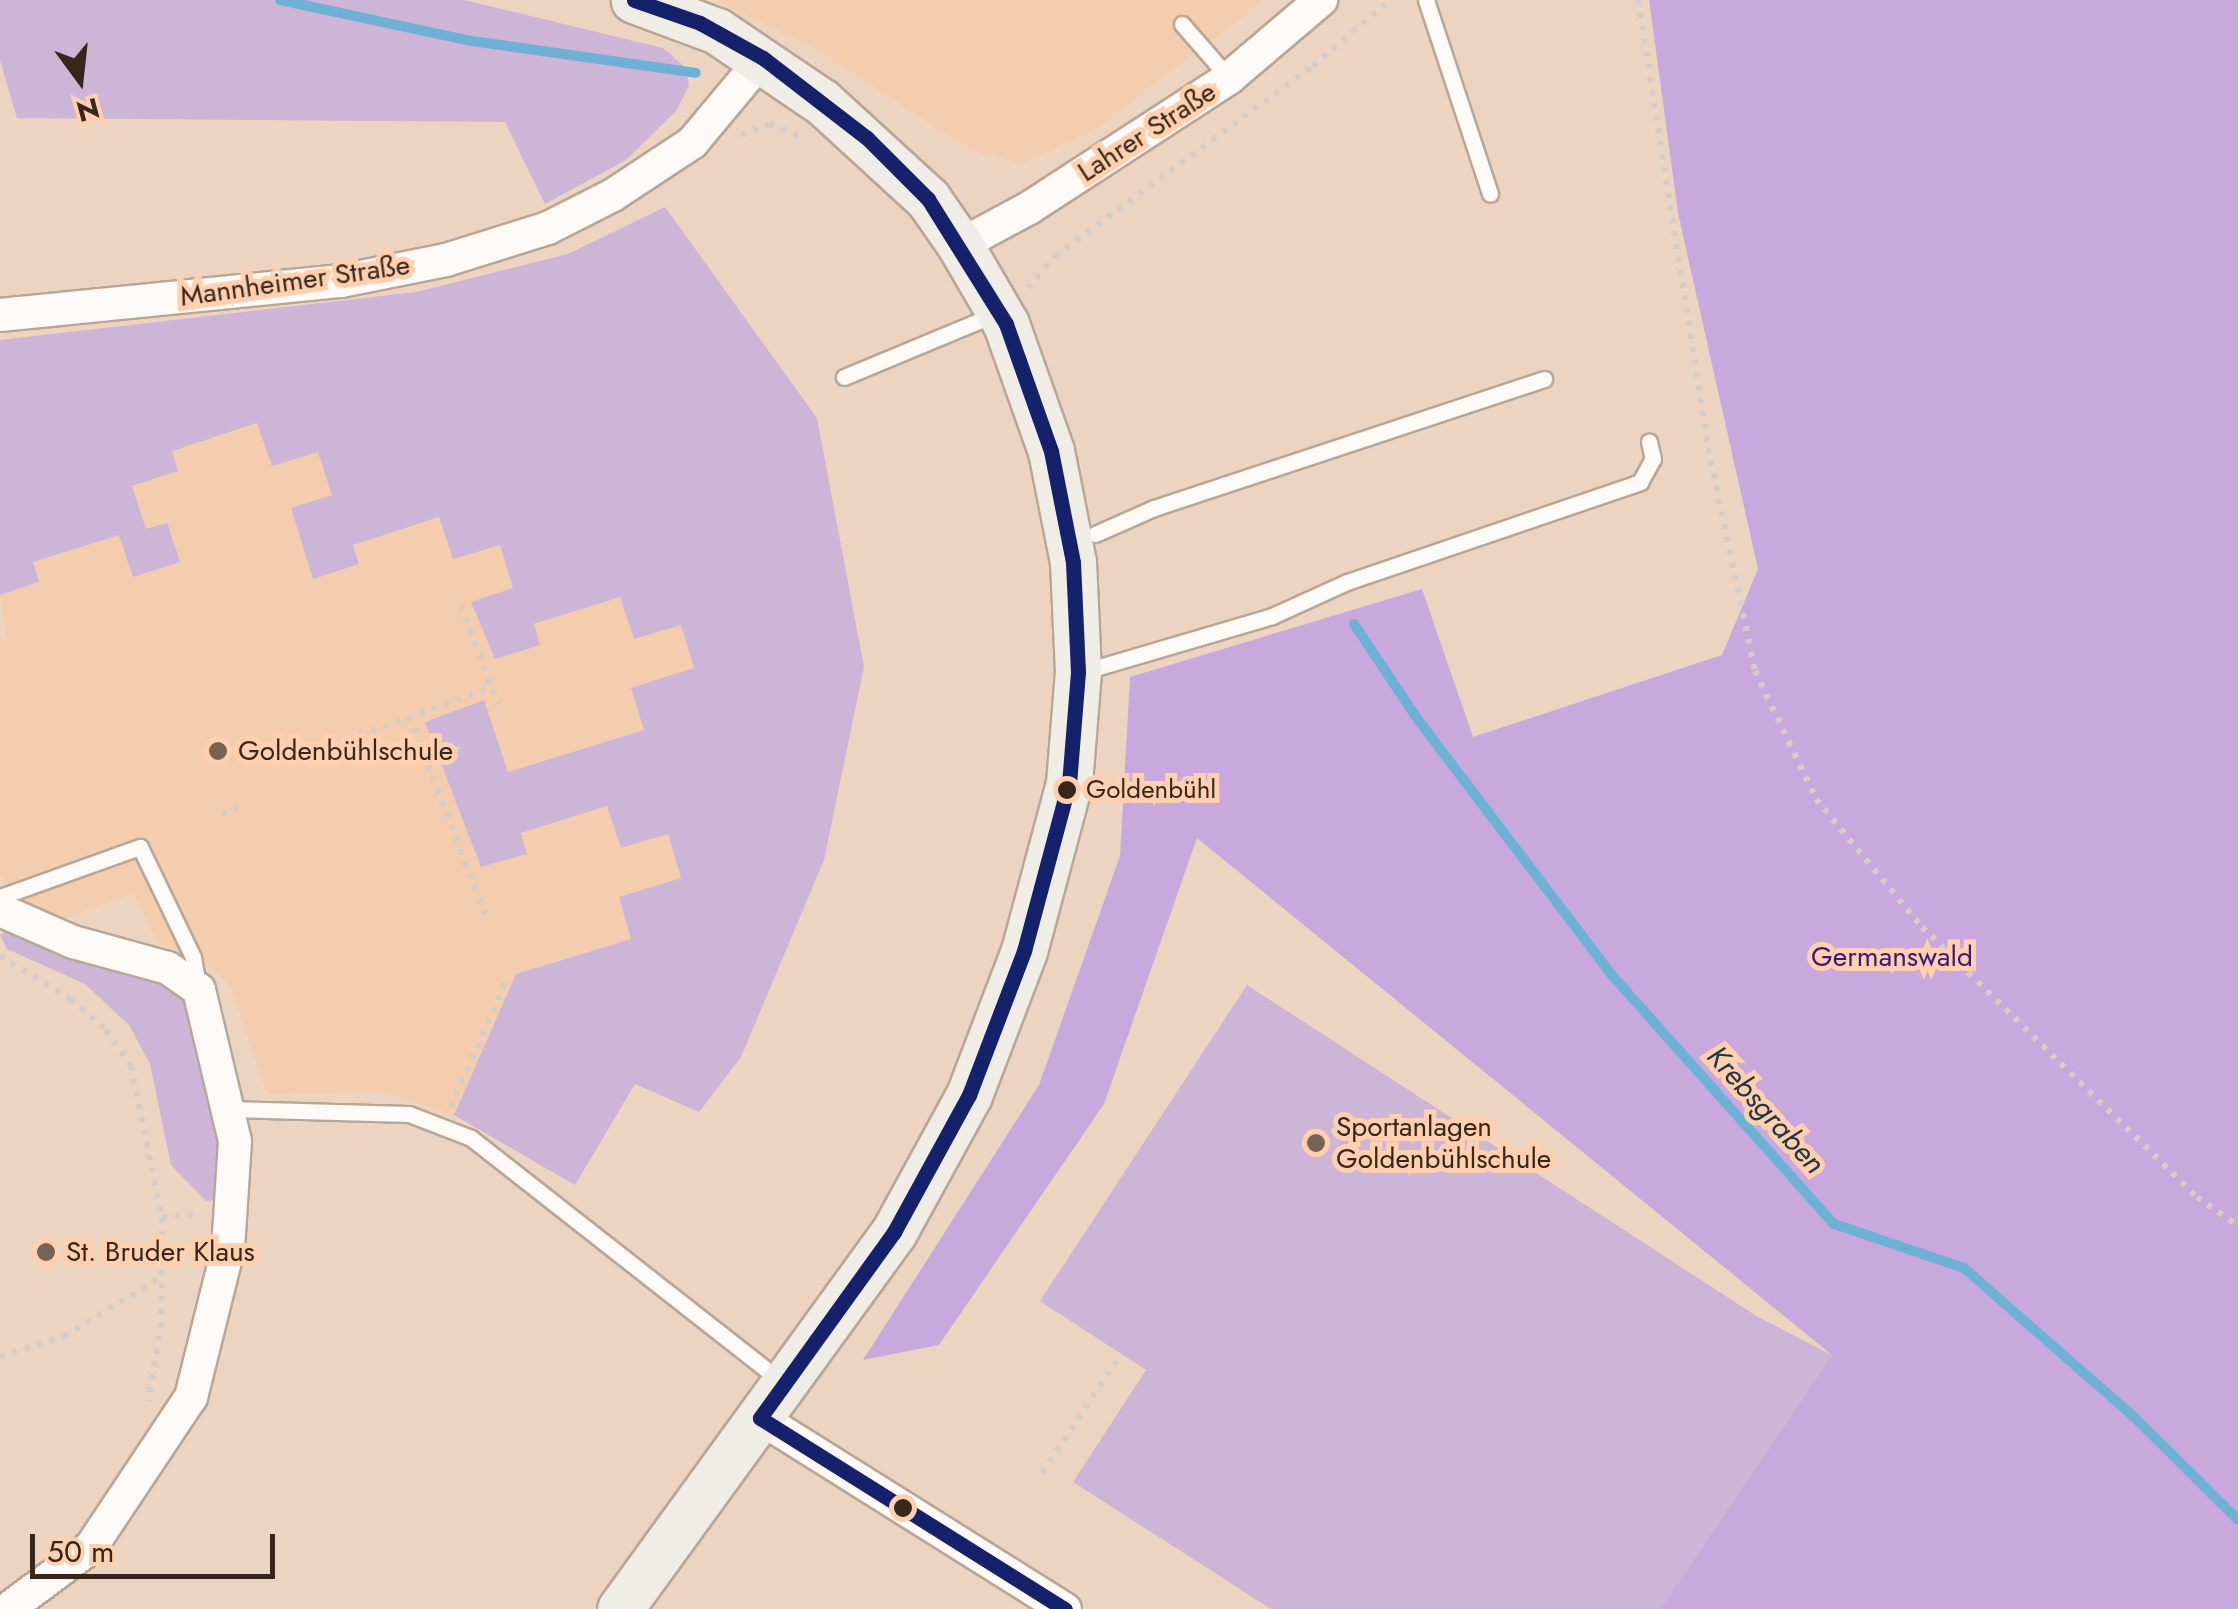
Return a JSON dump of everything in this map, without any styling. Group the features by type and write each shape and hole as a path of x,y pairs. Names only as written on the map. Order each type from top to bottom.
{"street":[{"path":"620,1609 894,1232 970,1094 1024,951 1069,783 1078,672 1073,562 1053,464 1011,302 960,245 928,199 867,138 762,58 700,23 634,0"},
{"name":"Lahrer Straße","path":"960,245 1029,208 1229,78 1322,0"},
{"name":"Mannheimer Straße","path":"0,315 341,282 446,260 548,228 613,196 692,142 762,58"},
{"path":"0,910 73,942 168,968 199,990 234,1141 228,1249 191,1397 90,1547 8,1609"},
{"path":"773,1402 1065,1609"}],"lane":[{"path":"1426,0 1490,194"},
{"path":"1182,24 1229,78"},
{"path":"844,377 1011,302"},
{"path":"1095,534 1154,508 1233,490 1402,427 1482,409 1544,380"},
{"path":"1402,427 1408,446"},
{"path":"1078,672 1106,669 1272,616 1347,582 1640,482 1653,459 1649,441"},
{"path":"1309,459 1314,477"},
{"path":"1154,508 1159,525"},
{"path":"0,897 140,847 192,957 199,990"},
{"path":"229,1110 409,1114 472,1138 773,1402"}],"path":[{"path":"1011,302 1055,256 1313,66 1390,0"},
{"path":"1638,0 1708,448 1755,671 1816,799 1922,928 2197,1197 2238,1226"},
{"path":"736,136 769,124"},
{"path":"461,605 498,705"},
{"path":"322,749 492,687"},
{"path":"409,716 485,914"},
{"path":"222,814 238,807"},
{"path":"0,956 72,999 106,1030 131,1066 162,1218 161,1323 144,1420"},
{"path":"442,1127 508,977"},
{"path":"0,1358 64,1336 162,1277"},
{"path":"1042,1473 1120,1356"}],"shaded area":[{"path":"0,0 464,0 663,48 686,68 689,86 676,111 626,160 545,204 505,122 17,118 0,60"},
{"path":"715,0 1264,0 1094,130 1022,163 971,150 815,49"},
{"path":"665,207 817,418 864,667 824,860 741,1057 699,1112 635,1084 575,1185 454,1115 516,974 631,939 619,897 681,878 668,834 621,848 607,806 521,833 527,854 481,867 425,722 484,700 508,772 644,730 631,688 694,668 681,625 634,639 620,597 534,624 540,645 495,659 471,602 513,588 500,545 453,559 439,517 353,545 359,564 313,579 291,508 332,495 318,452 272,466 257,423 172,451 178,471 132,486 146,529 167,523 180,562 133,577 119,535 33,562 39,582 0,595 0,340 416,292 568,254"},
{"name":"Goldenbühlschule","path":"258,423 318,451 332,495 292,508 352,545 439,517 499,544 513,588 471,602 534,624 621,597 681,624 695,669 644,730 507,772 520,833 608,806 668,833 681,878 631,939 516,974 454,1115 384,1092 267,1093 229,983 193,957 158,944 133,893 65,919 18,902 0,874 0,639 7,640 0,595 39,582 33,563 120,535 133,577 168,523 146,529 132,486 177,471 171,452"},
{"path":"8,930 169,987 190,1003 230,1188 223,1199 206,1201 171,1165 150,1064 129,1025 85,984 7,949 0,935"},
{"name":"Sportanlagen Goldenbühlschule","path":"1247,985 1758,1317 1832,1355 1660,1609 1271,1609 1073,1482 1146,1370 1040,1301"}],"green space":[{"name":"Germanswald","path":"1649,0 2238,0 2238,1609 1660,1609 1832,1355 1197,838 1104,1104 939,1345 863,1360 1039,1085 1120,856 1130,677 1422,589 1473,737 1722,655 1758,569 1678,213"}],"waterway":[{"name":"Krebsgraben","path":"280,0 472,41 696,73"},
{"name":"Krebsgraben","path":"1354,624 1419,721 1611,974 1834,1224 1964,1268 2133,1416 2238,1520"}],"transit line":[{"path":"634,0 700,23 763,58 867,138 928,199 1006,324 1051,451 1073,562 1078,672 1069,783 1024,951 969,1095 894,1232 760,1418 1065,1609"}],"place":[{"name":"Goldenbühlschule","path":"218,751"},
{"name":"Goldenbühl","path":"1067,790"},
{"name":"Sportanlagen Goldenbühlschule","path":"1316,1143"},
{"name":"St. Bruder Klaus","path":"46,1252"}]}
